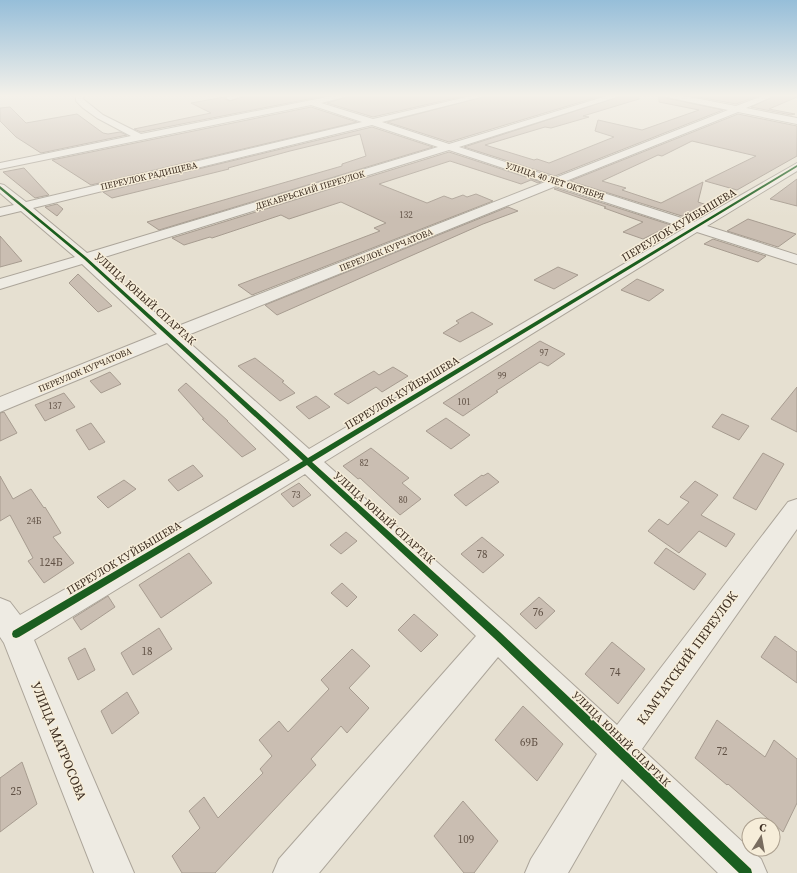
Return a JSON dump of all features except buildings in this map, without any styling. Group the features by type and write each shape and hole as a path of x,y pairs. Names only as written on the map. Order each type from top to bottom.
{"street":[{"path":"0,166 151,136"},
{"name":"ПЕРЕУЛОК РАДИЩЕВА","path":"0,212 317,136"},
{"name":"УЛИЦА 40 ЛЕТ ОКТЯБРЯ","path":"416,136 797,260"},
{"name":"ДЕКАБРЬСКИЙ ПЕРЕУЛОК","path":"0,284 487,136"},
{"name":"ПЕРЕУЛОК КУРЧАТОВА","path":"0,405 170,335 671,136"},
{"name":"ПЕРЕУЛОК КУЙБЫШЕВА","path":"8,623 306,462 797,166"},
{"name":"УЛИЦА ЮНЫЙ СПАРТАК","path":"0,187 25,206 85,258 306,462 497,635 746,873"},
{"name":"КАМЧАТСКИЙ ПЕРЕУЛОК","path":"545,873 618,751 797,509"},
{"name":"УЛИЦА МАТРОСОВА","path":"8,623 114,873"},
{"path":"293,873 497,635"}],"cycle path":[{"path":"16,634 306,462 797,166"},
{"path":"0,187 85,258 497,635 747,873"}]}
